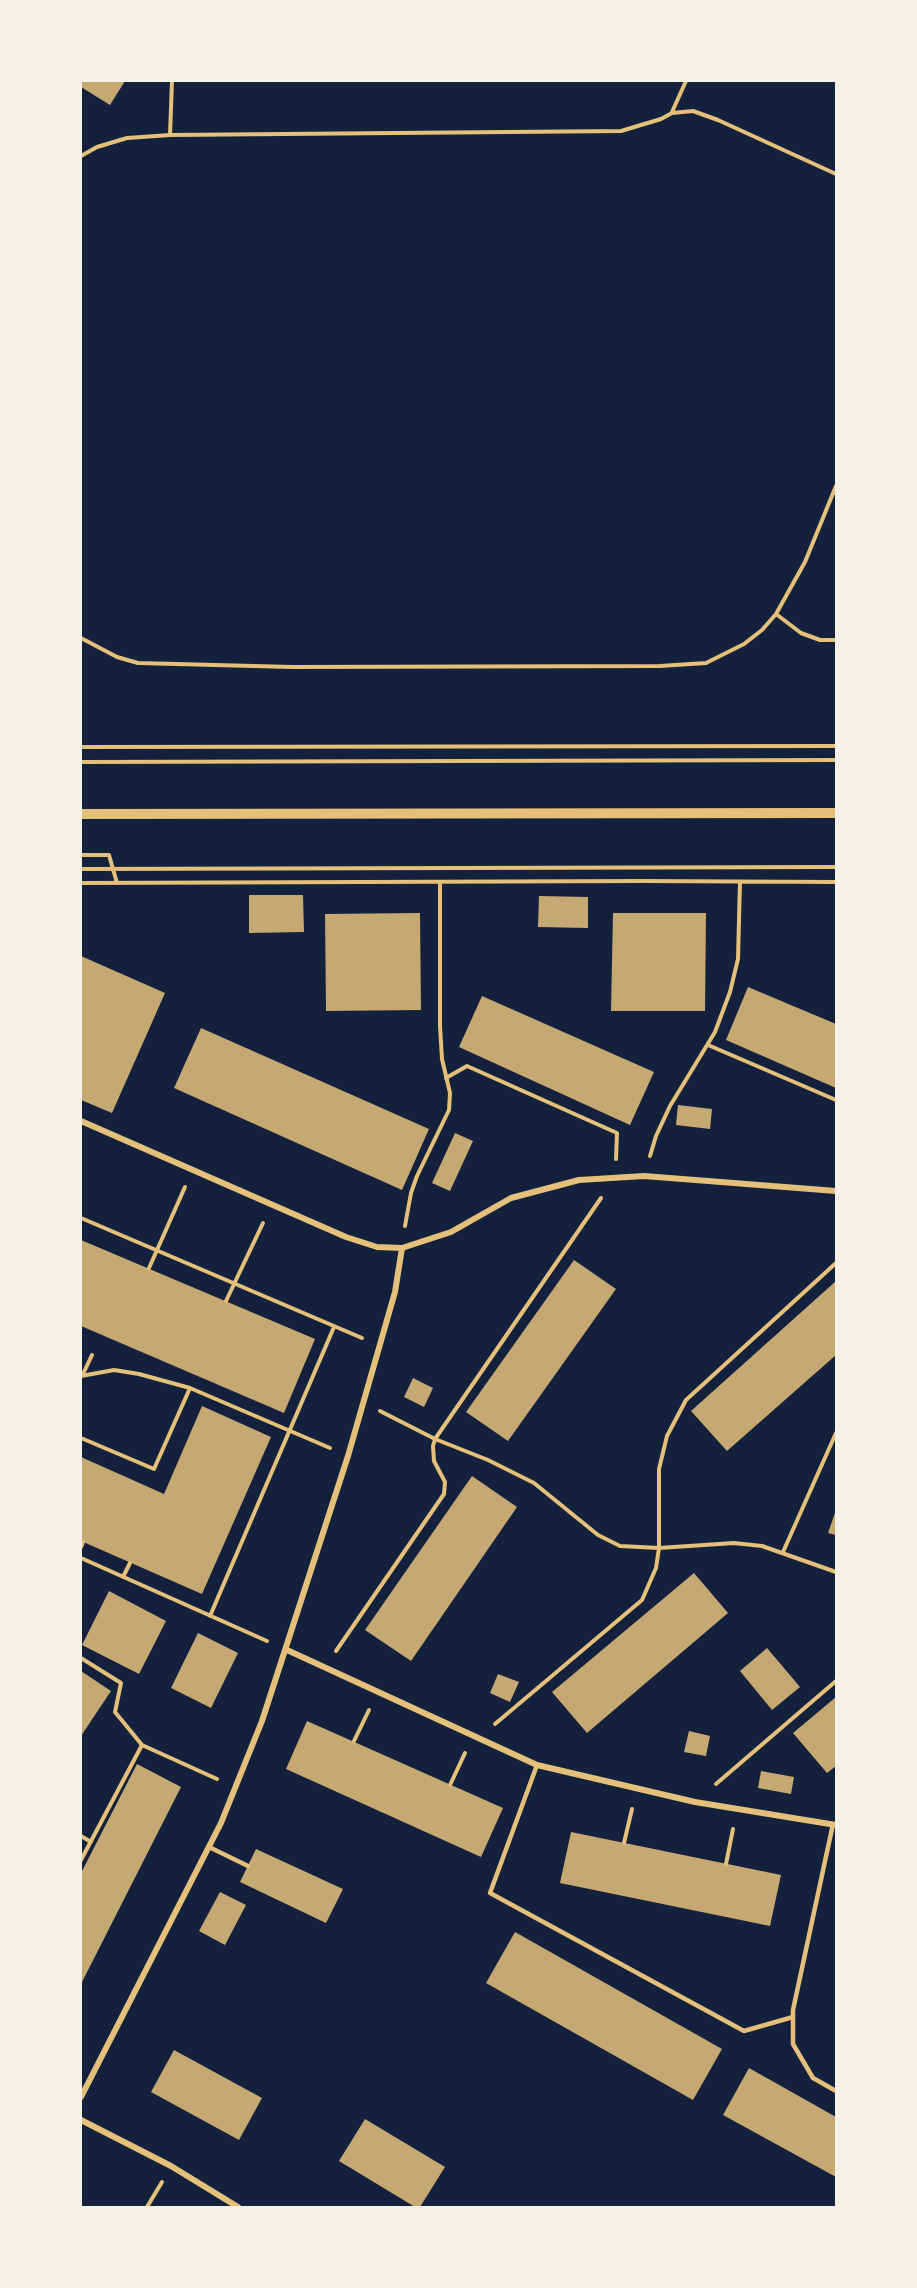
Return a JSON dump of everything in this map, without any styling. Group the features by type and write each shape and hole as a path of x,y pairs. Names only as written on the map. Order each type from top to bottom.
{"street":[{"path":"81,814 836,813"},
{"path":"81,1121 346,1237 377,1247 402,1248 450,1232 511,1198 579,1180 644,1176 836,1191"},
{"path":"81,2097 236,1788 287,1650 348,1456 395,1292 402,1248"},
{"path":"287,1650 537,1765 695,1802 835,1825"},
{"path":"81,2120 171,2166 238,2207"}],"lane":[{"path":"537,1765 489,1893 744,2031 793,2017"},
{"path":"835,1825 793,2017 794,2044 805,2065 813,2078 836,2091"},
{"path":"208,1847 248,1866"}],"path":[{"path":"170,135 172,81"},
{"path":"672,113 686,81"},
{"path":"81,156 97,147 127,138 170,135 621,131 661,119 672,113 693,111 836,174"},
{"path":"81,638 117,657 138,663 291,667 660,666 706,663 744,644 762,630 776,614 804,562 836,486"},
{"path":"776,614 801,633 820,640 836,640"},
{"path":"81,747 836,746"},
{"path":"81,762 836,760"},
{"path":"81,855 109,855 117,883"},
{"path":"81,869 836,867"},
{"path":"644,1176 656,1137 670,1106 708,1045 730,992 738,959 740,882"},
{"path":"81,883 836,882"},
{"path":"402,1248 411,1193 449,1110 450,1093 441,1059 440,883"},
{"path":"708,1045 836,1100"},
{"path":"325,1666 444,1494 445,1482 434,1461 435,1439 616,1178 617,1133 467,1066 446,1078"},
{"path":"149,1268 192,1171"},
{"path":"226,1301 271,1205"},
{"path":"81,1218 380,1346"},
{"path":"450,1785 476,1737 642,1600 656,1568 659,1548 659,1469 667,1436 686,1400 836,1263"},
{"path":"210,1616 334,1327"},
{"path":"82,1374 92,1355"},
{"path":"82,1374 114,1370 139,1374 190,1388 348,1456"},
{"path":"81,1438 154,1469 190,1388"},
{"path":"364,1402 435,1439 488,1460 534,1483 608,1541 621,1546 659,1548 734,1543 762,1546 836,1572"},
{"path":"783,1552 836,1433"},
{"path":"81,1558 287,1650"},
{"path":"123,1577 130,1563"},
{"path":"81,1658 121,1683 115,1712 142,1745 236,1788"},
{"path":"695,1802 836,1681"},
{"path":"354,1742 378,1691"},
{"path":"81,1860 142,1745"},
{"path":"624,1843 637,1789"},
{"path":"726,1864 737,1808"},
{"path":"81,1836 91,1842"},
{"path":"147,2207 171,2166"}],"building":[{"path":"81,81 125,81 110,105 81,87"},
{"path":"249,895 303,895 304,932 249,933"},
{"path":"539,896 588,897 588,928 538,927"},
{"path":"420,913 421,1010 326,1011 325,914"},
{"path":"613,913 706,913 705,1011 611,1011"},
{"path":"81,956 165,993 112,1113 81,1100"},
{"path":"748,987 836,1024 836,1088 726,1040"},
{"path":"482,996 654,1072 630,1125 459,1047"},
{"path":"201,1028 429,1129 402,1190 174,1088"},
{"path":"678,1105 712,1109 710,1129 676,1125"},
{"path":"455,1133 473,1141 450,1191 432,1183"},
{"path":"81,1240 315,1339 284,1413 81,1326"},
{"path":"574,1260 616,1289 508,1441 466,1412"},
{"path":"836,1281 836,1355 727,1451 691,1411"},
{"path":"413,1378 433,1388 424,1407 404,1397"},
{"path":"202,1406 271,1437 202,1594 81,1541 81,1457 164,1494"},
{"path":"472,1476 517,1507 411,1661 365,1630"},
{"path":"836,1510 836,1535 828,1533"},
{"path":"694,1573 728,1613 587,1733 552,1692"},
{"path":"109,1591 166,1621 139,1674 82,1645"},
{"path":"198,1633 238,1653 211,1708 171,1688"},
{"path":"767,1648 800,1687 772,1710 740,1671"},
{"path":"81,1671 111,1691 81,1736"},
{"path":"498,1674 519,1682 510,1702 490,1693"},
{"path":"836,1697 836,1766 827,1773 793,1733"},
{"path":"307,1721 503,1808 481,1857 286,1769"},
{"path":"689,1731 710,1736 706,1756 684,1752"},
{"path":"137,1764 181,1787 81,1984 81,1873"},
{"path":"761,1771 794,1777 791,1794 758,1788"},
{"path":"571,1832 781,1875 770,1926 560,1883"},
{"path":"256,1849 343,1889 326,1923 240,1882"},
{"path":"220,1892 246,1905 225,1945 199,1931"},
{"path":"515,1932 722,2049 693,2100 486,1983"},
{"path":"174,2050 262,2098 239,2140 151,2092"},
{"path":"749,2068 836,2117 836,2177 723,2115"},
{"path":"365,2119 445,2167 420,2207 415,2207 339,2161"}]}
